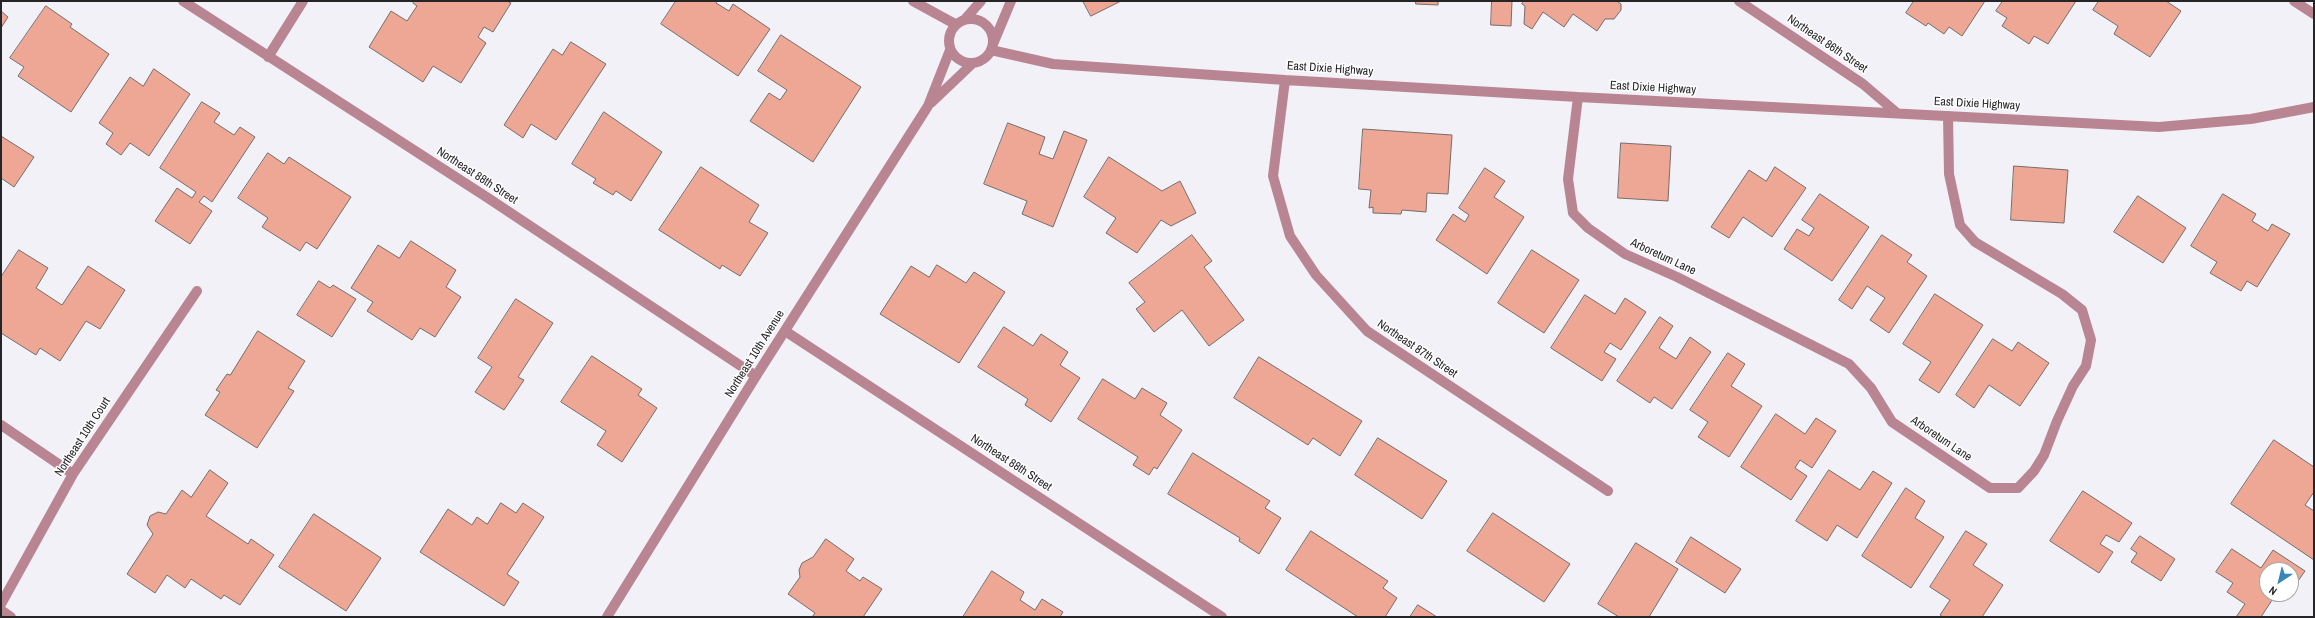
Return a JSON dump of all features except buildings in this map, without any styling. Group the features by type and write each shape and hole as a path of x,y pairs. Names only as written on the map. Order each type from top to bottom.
{"street":[{"name":"Northeast 88th Street","path":"183,1 488,198 756,376"},
{"path":"268,57 303,1"},
{"path":"912,1 954,24"},
{"path":"981,1 966,18 954,24 948,37 950,50 959,60 972,63 983,59 992,47 1011,1"},
{"name":"Northeast 86th Street","path":"1739,1 1863,84 1897,113"},
{"path":"2294,1 2314,14"},
{"path":"966,18 980,20 986,24 993,37 992,47"},
{"name":"East Dixie Highway","path":"992,47 1052,64 1284,80 1578,98 2159,127 2251,119 2314,107"},
{"name":"Northeast 10th Avenue","path":"607,617 756,376 928,106 950,50"},
{"name":"Northeast 10th Avenue","path":"928,106 972,63"},
{"name":"Northeast 87th Street","path":"1284,80 1273,176 1290,236 1316,275 1367,332 1608,491"},
{"name":"Arboretum Lane","path":"1578,98 1568,179 1573,212 1588,228 1625,254 1677,277 1849,364 1871,388 1892,422 1990,488 2018,488 2034,471 2044,455 2067,400 2086,366 2092,340 2082,310 2062,294 1975,242 1960,225 1949,174 1948,116"},
{"name":"Northeast 10th Court","path":"1,604 74,474 197,290"},
{"name":"Northeast 88th Street","path":"785,331 1222,617"},
{"path":"1,425 74,474"},
{"path":"1,610 11,617"}]}
